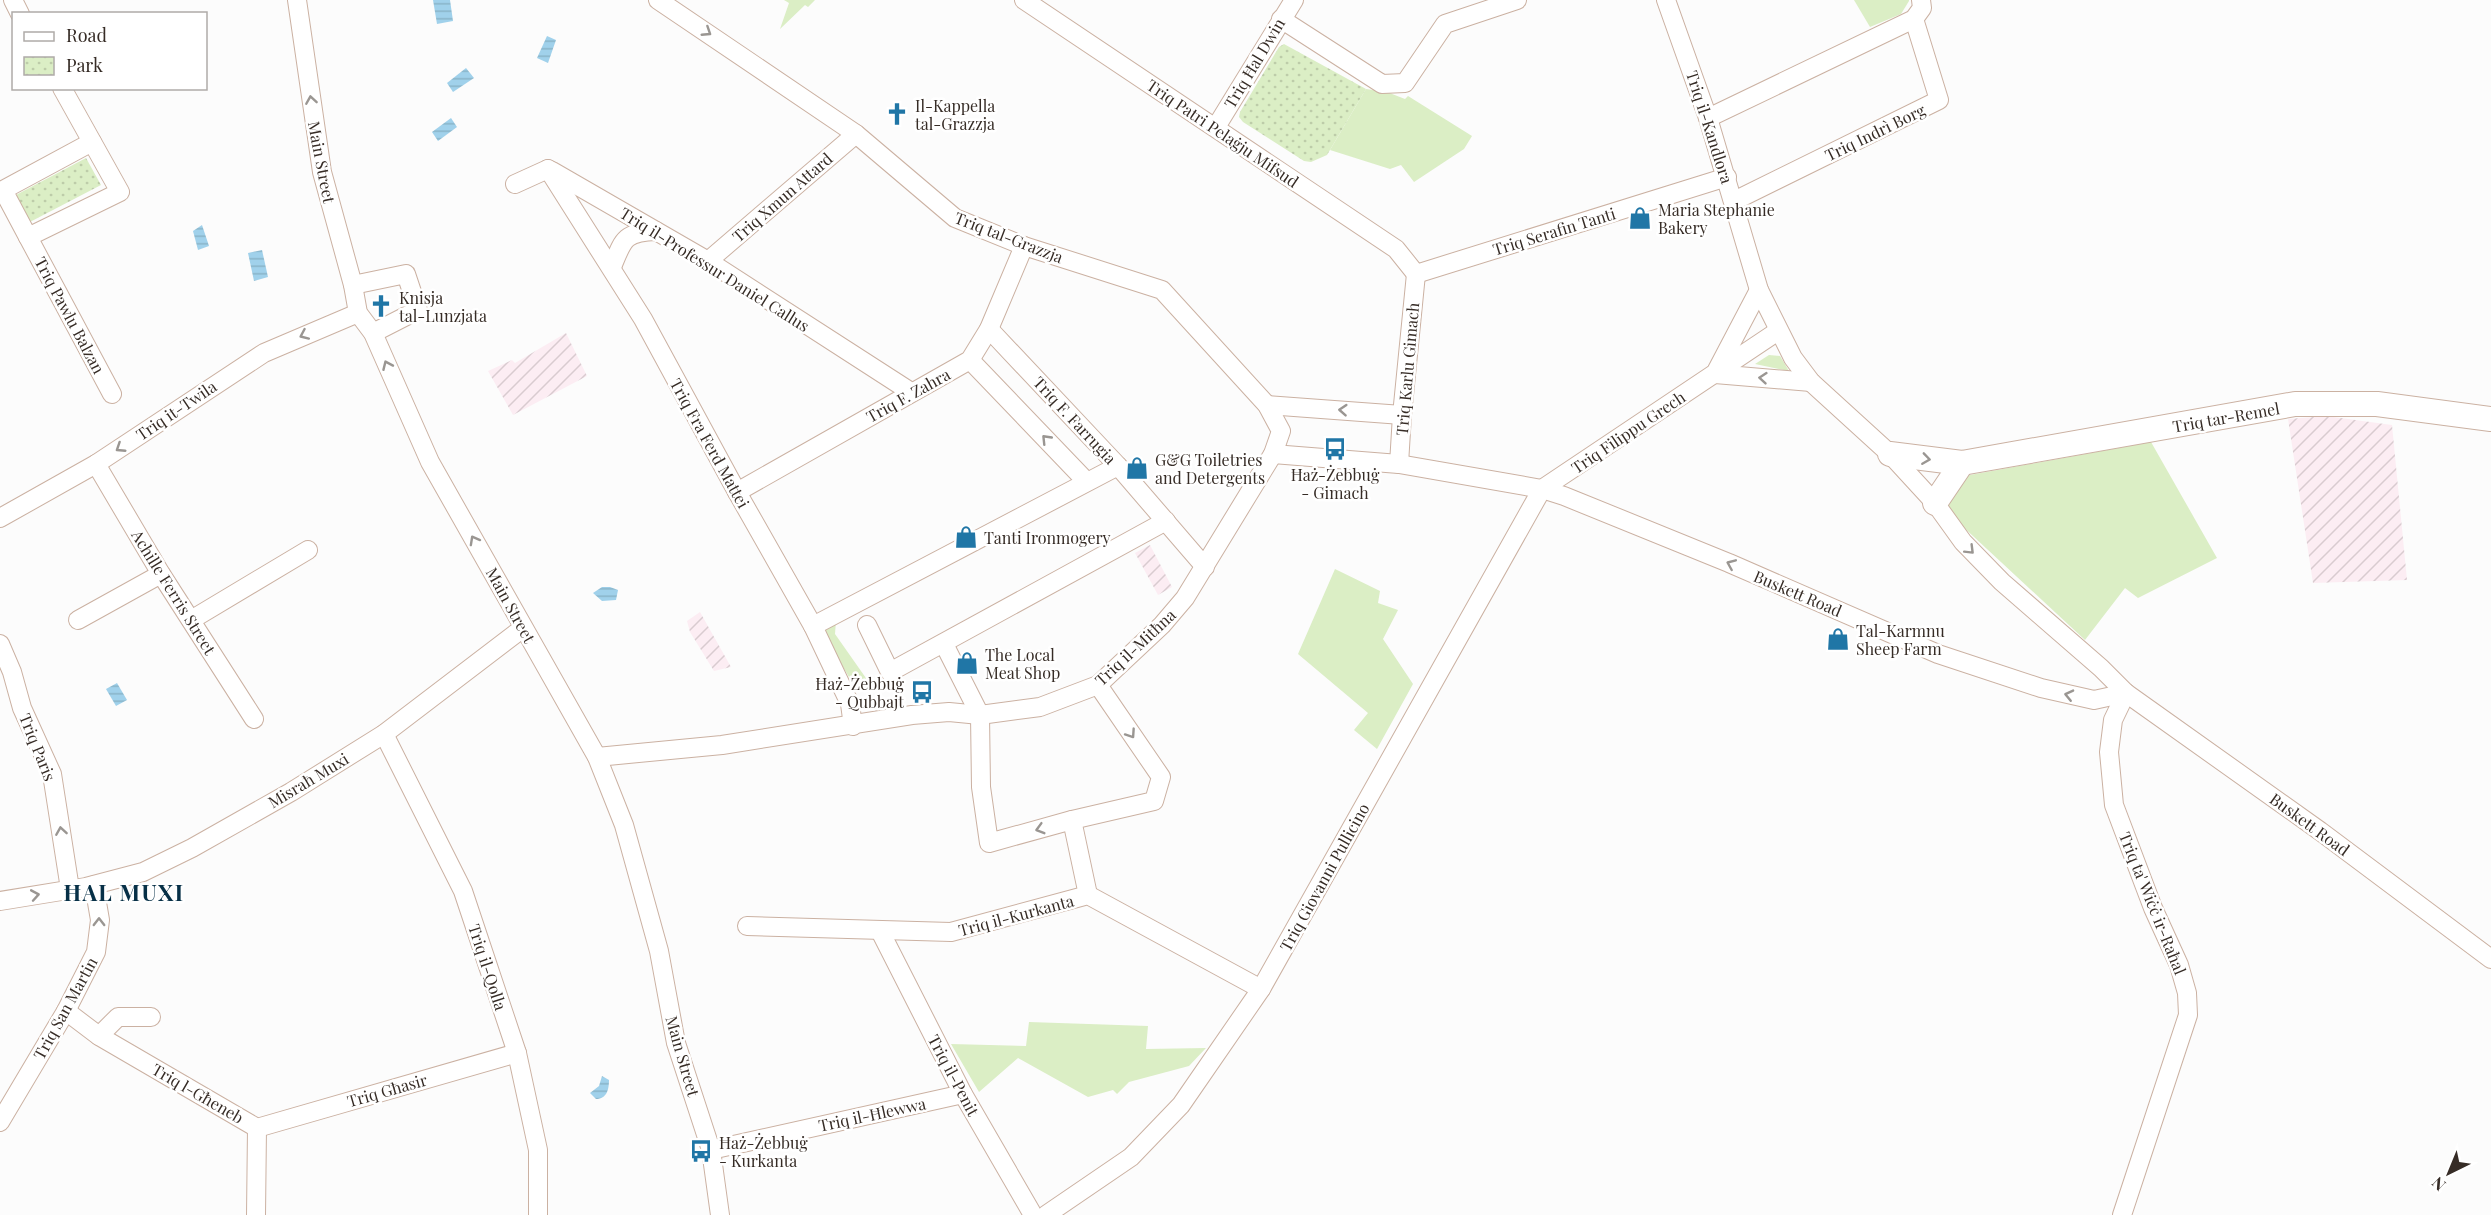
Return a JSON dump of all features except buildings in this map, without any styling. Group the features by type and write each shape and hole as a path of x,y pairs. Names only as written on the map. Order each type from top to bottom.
{"street":[{"name":"Main Street","path":"297,0 322,172 353,285 358,313 373,333 430,462 597,757 624,825 659,951 676,1042 711,1150 720,1215"},
{"name":"Triq tal-Grazzja","path":"658,0 856,134 955,218 1024,246 1162,290 1267,405"},
{"name":"Triq Patri Pelaġju Mifsud","path":"1024,0 1396,249 1416,274"},
{"name":"Triq Ħal Dwin","path":"1216,127 1294,0"},
{"path":"1281,19 1382,84 1405,83 1445,24 1517,0"},
{"name":"Triq il-Kandlora","path":"1666,0 1734,201 1759,290"},
{"path":"1707,118 1914,19 1922,8 1921,0"},
{"name":"Triq Indrì Borg","path":"1734,201 1939,100 1914,19"},
{"name":"Triq Pawlu Balzan","path":"28,237 120,192 63,90"},
{"name":"Triq Xmun Attard","path":"708,261 856,134"},
{"name":"Triq Pawlu Balzan","path":"92,142 3,190 112,394"},
{"path":"515,184 548,169"},
{"name":"Triq il-Professur Daniel Callus","path":"548,169 708,261 911,392"},
{"name":"Triq Fra Ferd Mattei","path":"548,169 612,267 642,318 736,492 813,626 850,704 853,726"},
{"name":"Triq Serafin Tanti","path":"1416,274 1726,177"},
{"path":"612,267 619,247 626,237 638,232 656,231"},
{"name":"Triq F. Zahra","path":"736,492 970,360 989,329 1024,246"},
{"path":"353,285 406,274 418,310 373,333"},
{"name":"Triq Karlu Gimach","path":"1399,464 1416,274"},
{"name":"Buskett Road","path":"1759,290 1793,358 1811,382 1890,454 1935,503 1963,542 2002,582 2102,668 2126,693 2320,831 2491,959"},
{"name":"Triq Filippu Grech","path":"1714,374 1759,290"},
{"name":"Triq it-Twila","path":"0,518 96,464 264,353 358,313"},
{"name":"Triq F. Farrugia","path":"989,329 1118,466 1205,567"},
{"name":"Triq Filippu Grech","path":"1542,489 1778,331"},
{"name":"Triq F. Farrugia","path":"970,360 1086,481"},
{"path":"1714,374 1811,382"},
{"name":"Triq tar-Remel","path":"1890,454 1962,464 2295,404 2377,404 2491,419"},
{"path":"1267,405 1402,415"},
{"name":"Triq il-Mitħna","path":"597,757 722,745 853,726 888,718 949,712 980,715 1040,707 1098,686 1162,625 1185,598 1273,454 1281,431 1267,405"},
{"path":"1273,454 1399,464"},
{"name":"Achille Ferris Street","path":"96,464 161,574 254,719"},
{"name":"Buskett Road","path":"1399,464 1542,489 1564,495 1729,563 1938,654 2041,688 2094,700 2126,693"},
{"path":"1935,503 1962,464"},
{"path":"813,626 1118,466"},
{"name":"Triq Giovanni Pullicino","path":"1046,1215 1131,1157 1180,1105 1261,989 1542,489"},
{"path":"867,625 890,672 1166,521"},
{"path":"191,620 308,550"},
{"path":"78,620 161,574"},
{"name":"Misraħ Muxi","path":"0,900 94,885 143,872 192,848 291,792 384,734 523,628"},
{"name":"Triq Paris","path":"0,644 12,672 22,708 52,774 70,889"},
{"path":"944,644 980,715 981,787 989,843 1072,820 1154,801 1161,777 1098,686"},
{"name":"Triq ta' Wiċċ ir-Raħal","path":"2122,1215 2188,1015 2187,993 2179,965 2114,805 2109,752 2113,720 2126,693"},
{"name":"Triq il-Qolla","path":"384,734 463,891 517,1053 538,1150 538,1215"},
{"path":"1072,820 1088,895"},
{"name":"Triq San Martin","path":"0,1122 66,1011 96,952 100,920 94,885"},
{"name":"Triq il-Kurkanta","path":"747,926 951,933 1088,895 1261,989"},
{"name":"Triq il-Penit","path":"880,932 963,1094 1033,1215"},
{"name":"Triq l-Għeneb","path":"66,1011 99,1036 257,1128 256,1215"},
{"path":"99,1036 118,1017 151,1017"},
{"name":"Triq Għasir","path":"257,1128 517,1053"},
{"name":"Triq il-Ħlewwa","path":"711,1150 963,1094"}],"shaded area":[{"path":"566,333 587,376 513,415 488,371 512,360 515,363"},
{"path":"2326,416 2392,425 2407,580 2313,583 2288,419"},
{"path":"1150,545 1172,587 1158,595 1135,553"},
{"path":"700,612 731,667 714,671 690,632 687,621"}],"green space":[{"path":"784,0 815,0 808,7 805,5 780,29 789,3"},
{"path":"1854,0 1909,1 1901,14 1870,27"},
{"path":"1284,44 1366,89 1327,155 1311,162 1304,161 1243,122 1239,117 1279,47"},
{"path":"1366,89 1387,92 1405,99 1408,96 1472,136 1464,149 1414,182 1401,165 1390,169 1330,150"},
{"path":"86,158 101,185 28,223 14,196"},
{"path":"1769,355 1780,356 1789,371 1755,364"},
{"path":"2151,442 2217,558 2138,598 2125,588 2085,640 1945,510 1959,477"},
{"path":"1335,569 1380,591 1378,603 1398,610 1383,639 1413,684 1377,749 1354,730 1368,713 1298,654"},
{"path":"836,621 835,634 868,681 858,692 822,632"},
{"path":"1029,1022 1148,1026 1146,1049 1206,1048 1189,1066 1129,1082 1117,1094 1113,1090 1088,1097 1018,1058 979,1092 951,1044 1026,1046"}],"water":[{"path":"433,0 450,0 453,21 437,24"},
{"path":"547,36 556,40 548,63 537,58"},
{"path":"466,68 474,78 453,92 447,83"},
{"path":"451,118 457,127 438,141 432,132"},
{"path":"202,225 209,246 198,250 193,231"},
{"path":"262,250 268,277 254,281 248,253"},
{"path":"602,587 618,590 616,600 602,601 593,593"},
{"path":"117,683 127,700 116,706 106,689"},
{"path":"602,1076 609,1080 608,1090 603,1097 596,1099 590,1093 599,1086"}],"place":[{"name":"Il-Kappella tal-Grazzja","path":"897,114"},
{"name":"Maria Stephanie Bakery","path":"1640,218"},
{"name":"Knisja tal-Lunzjata","path":"381,306"},
{"name":"Ħaż-Żebbuġ - Gimach","path":"1335,449"},
{"name":"G&G Toiletries and Detergents","path":"1137,468"},
{"name":"Tanti Ironmogery","path":"966,537"},
{"name":"Tal-Karmnu Sheep Farm","path":"1838,639"},
{"name":"The Local Meat Shop","path":"967,663"},
{"name":"Ħaż-Żebbuġ - Qubbajt","path":"922,692"},
{"name":"Ħaż-Żebbuġ - Kurkanta","path":"701,1151"}],"district":[{"name":"ĦAL MUXI","path":"124,892"}]}
